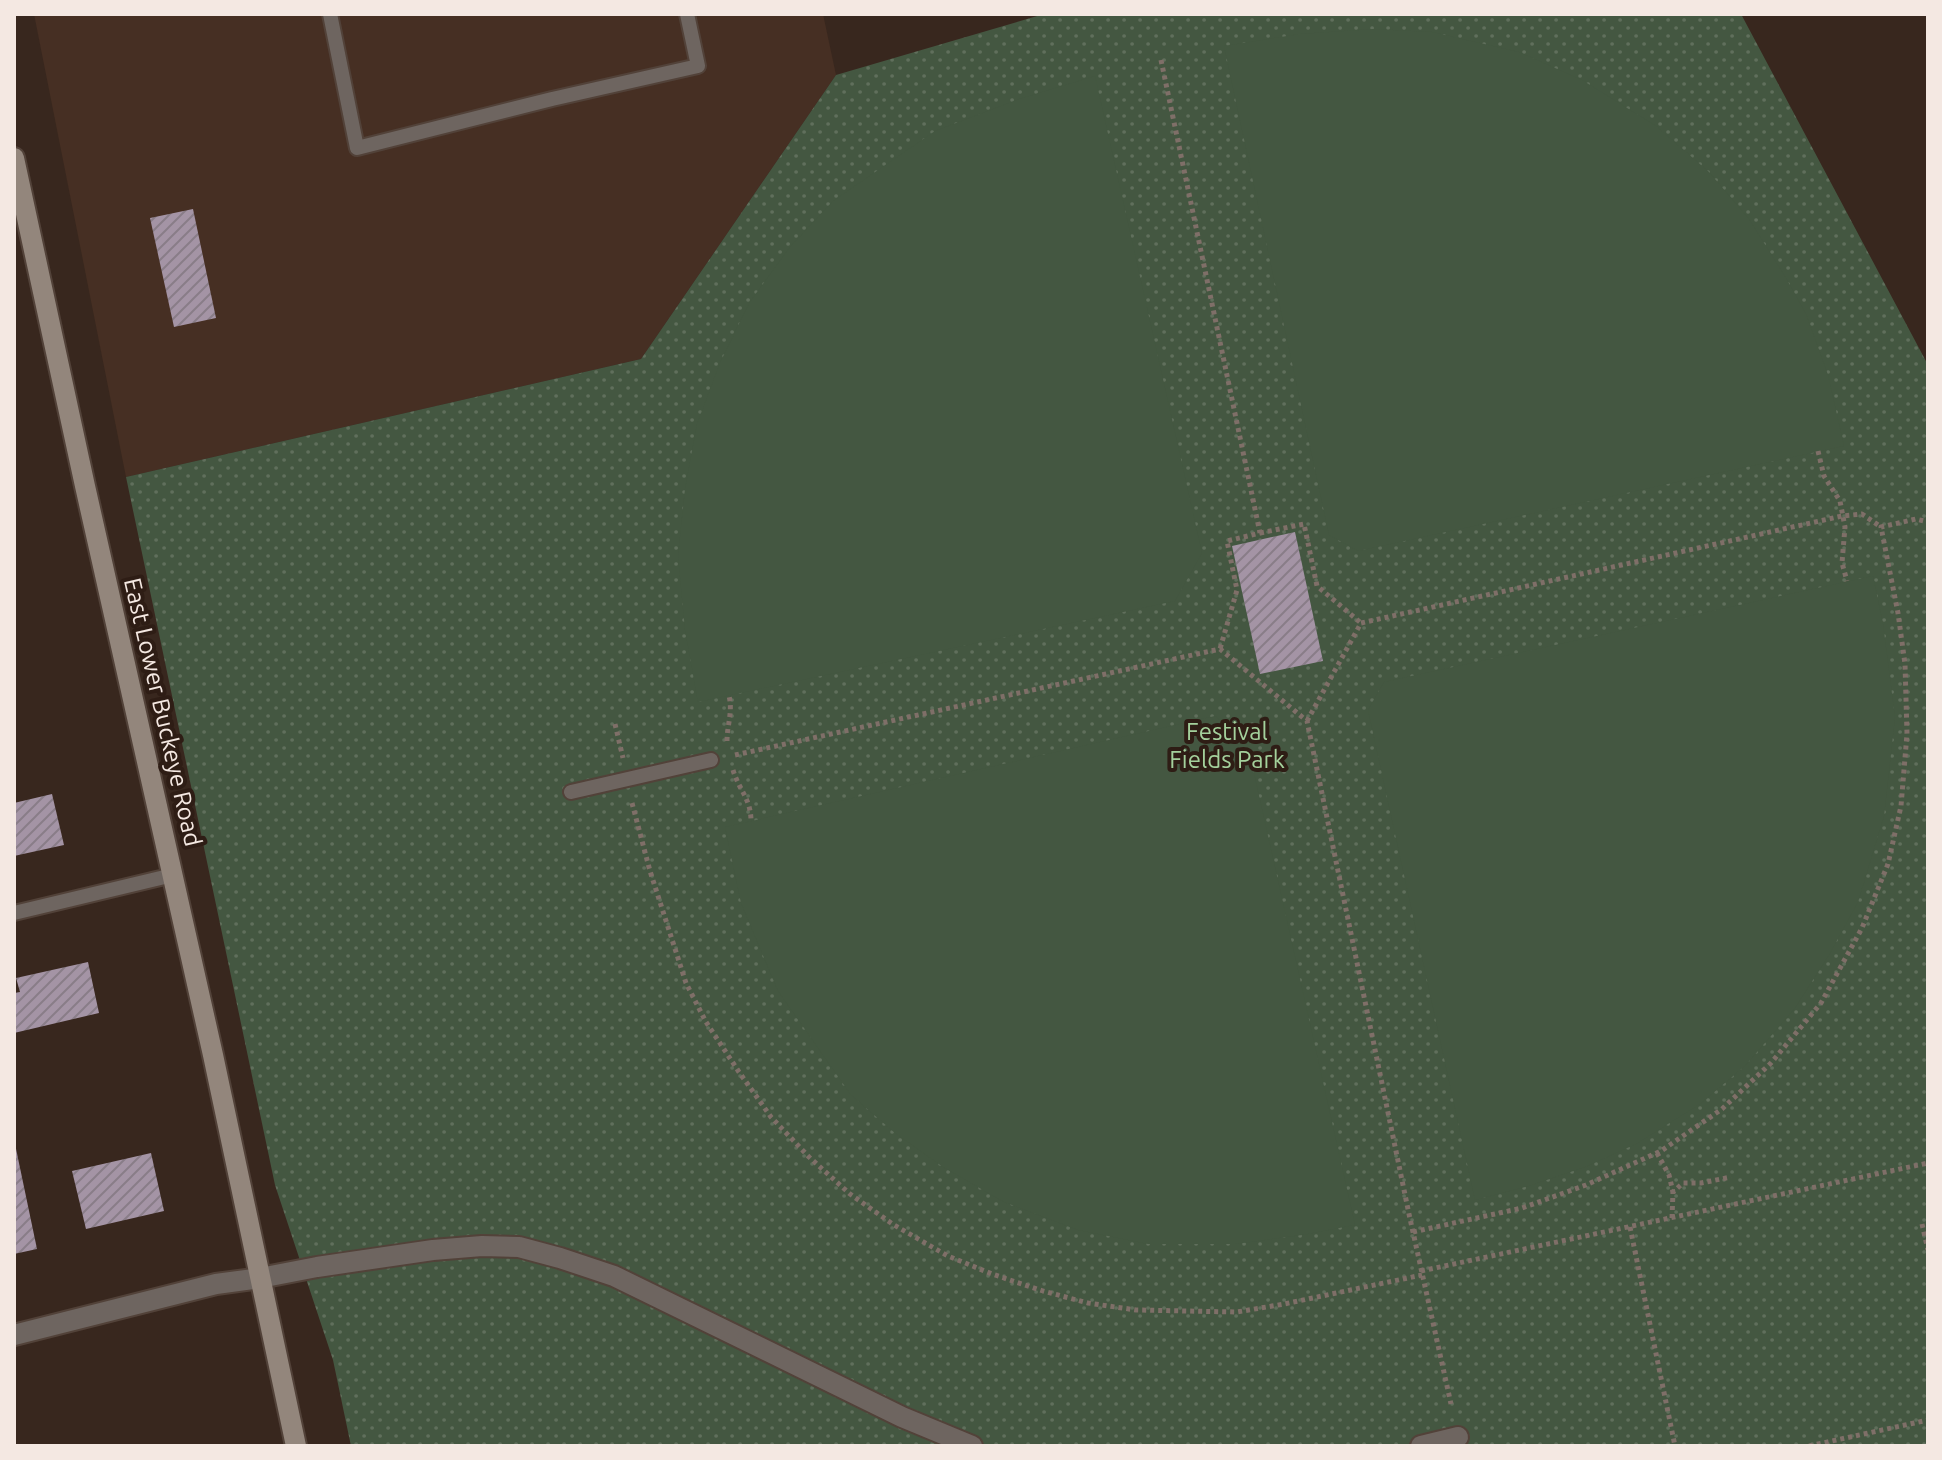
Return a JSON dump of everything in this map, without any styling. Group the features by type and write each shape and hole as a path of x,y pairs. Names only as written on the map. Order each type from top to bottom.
{"main road":[{"name":"East Lower Buckeye Road","path":"14,158 210,1040 296,1446"}],"street":[{"path":"14,1335 216,1284 433,1250 519,1247 614,1276 861,1397 972,1446"},
{"path":"1421,1446 1458,1437"}],"lane":[{"path":"330,14 357,148 698,66 687,14"},
{"path":"571,792 711,760"},
{"path":"14,913 173,875"}],"path":[{"path":"1161,60 1260,533"},
{"path":"1818,451 1824,476 1840,501 1845,527 1842,563 1847,581"},
{"path":"1307,721 1361,623 1842,516 1862,514 1881,527 1905,664 1907,734 1901,806 1888,864 1862,928 1821,1003 1771,1063 1722,1109 1657,1153 1586,1185 1522,1208 1413,1232"},
{"path":"1881,527 1916,519 1928,522"},
{"path":"1220,649 1237,590 1227,541 1304,524 1317,586 1361,623"},
{"path":"1220,649 1307,721 1451,1404"},
{"path":"711,760 1220,649"},
{"path":"615,724 638,830 686,983 706,1022 739,1072 771,1117 850,1194 894,1225 948,1256 992,1274 1088,1303 1136,1310 1237,1312 1928,1163"},
{"path":"1657,1153 1669,1175 1673,1192 1672,1218"},
{"path":"1673,1192 1683,1183 1731,1177"},
{"path":"1922,1224 1928,1250"},
{"path":"1630,1227 1675,1446"},
{"path":"1809,1446 1928,1420"}],"shaded area":[{"path":"34,14 823,14 836,75 641,359 126,477"}],"green space":[{"name":"Festival Fields Park","path":"1044,14 1741,14 1928,365 1928,1446 351,1446 333,1360 275,1185 126,477 641,359 836,75"},
{"path":"1373,29 1432,32 1519,52 1582,80 1656,126 1709,172 1749,219 1806,314 1828,375 1844,446 1358,551 1329,535 1224,46 1300,34"},
{"path":"1095,76 1202,553 1175,601 698,702 685,630 678,556 685,489 697,424 720,363 749,303 790,247 833,201 935,131 1019,99"},
{"path":"1873,576 1883,624 1895,717 1884,816 1858,902 1829,955 1795,1008 1745,1066 1700,1104 1636,1144 1585,1167 1475,1200 1368,710 1384,682"},
{"path":"1215,716 1247,742 1355,1225 1235,1244 1148,1244 1078,1230 1004,1202 943,1167 895,1133 851,1095 778,991 741,903 725,827"}],"building":[{"path":"193,209 216,318 174,327 150,218"},
{"path":"1295,532 1323,661 1260,674 1232,546"},
{"path":"52,794 64,845 14,856 14,803"},
{"path":"88,962 99,1013 14,1033 14,993 20,992 16,978"},
{"path":"14,1144 37,1249 14,1254"},
{"path":"151,1153 164,1211 86,1229 72,1171"}]}
